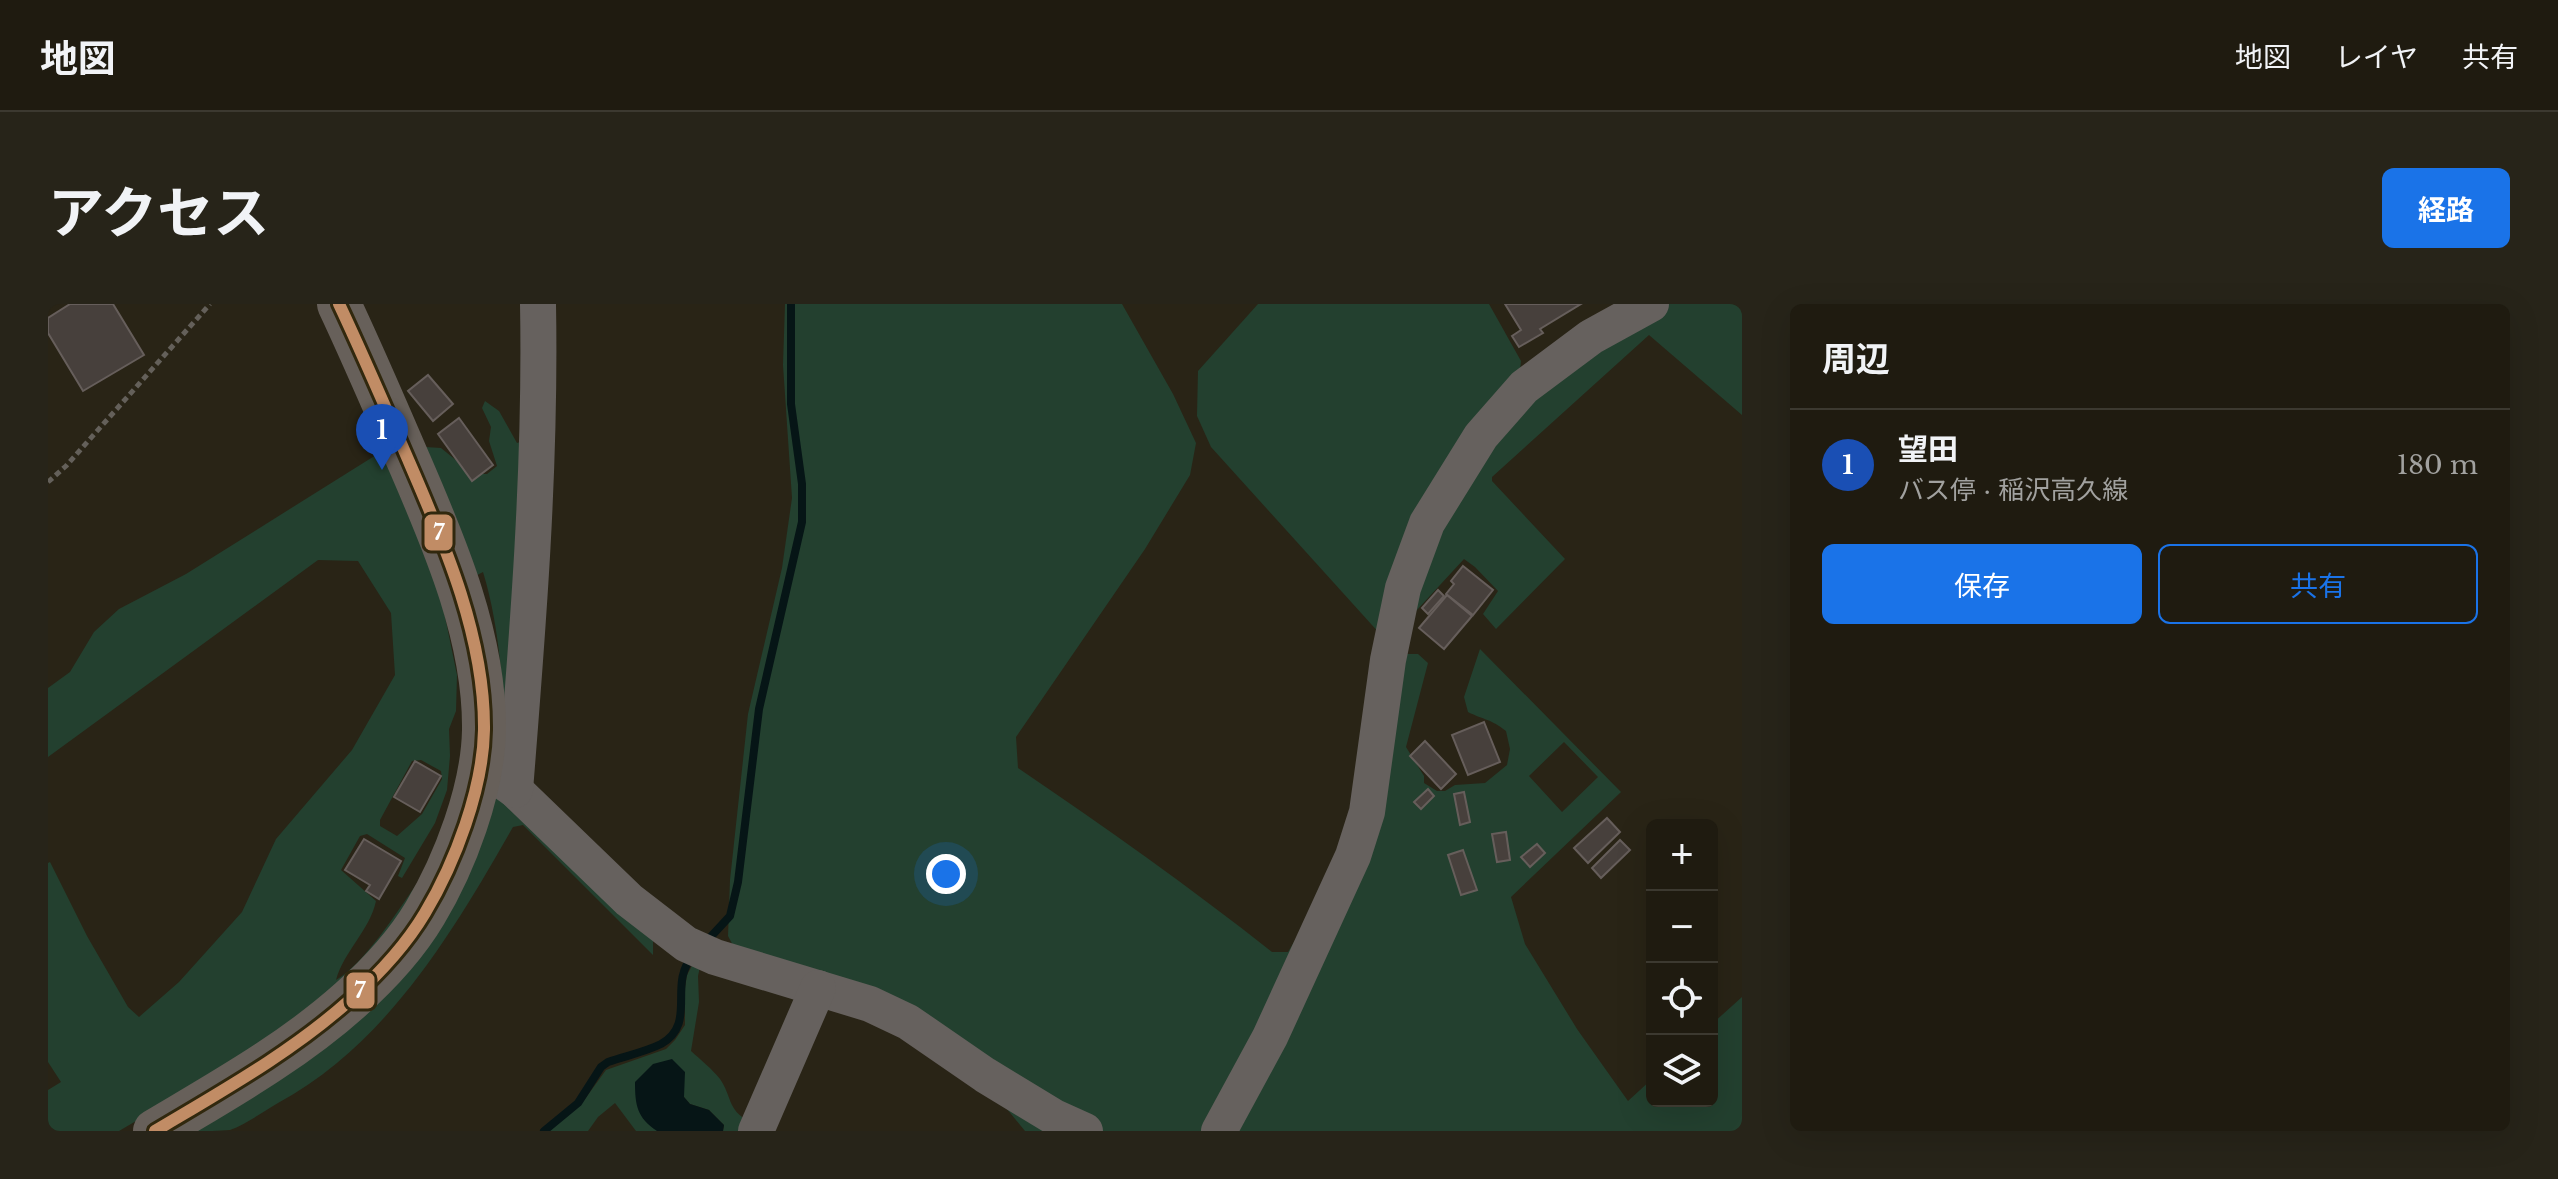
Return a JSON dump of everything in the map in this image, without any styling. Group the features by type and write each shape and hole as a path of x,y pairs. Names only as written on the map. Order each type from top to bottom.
{"main road":[{"path":"155,1131 315,1029 352,998 390,959 424,914 466,821 498,778 484,730 482,699 467,614 440,531 339,304"}],"street":[{"path":"538,304 539,375 533,551 498,778 629,900 686,944 715,957 870,1004 908,1022 1031,1103 1085,1131"},
{"path":"1219,1131 1270,1037 1353,856 1367,812 1388,660 1403,588 1427,523 1481,436 1524,387 1591,337 1651,304"},
{"path":"756,1131 818,988"}],"path":[{"path":"48,482 66,466 210,304"}],"green space":[{"path":"785,304 1122,304 1173,394 1196,443 1190,475 1145,549 1016,737 1018,768 1147,858 1272,952 1288,952 1337,870 1404,654 1418,654 1428,663 1406,747 1424,776 1424,783 1437,791 1445,791 1455,785 1485,783 1507,765 1510,749 1506,731 1468,712 1464,697 1480,649 1621,792 1511,897 1525,944 1577,1029 1628,1101 1646,1084 1646,1107 1718,1107 1718,1019 1742,997 1742,1131 1025,1131 993,1092 954,1064 737,953 728,936 730,880 748,714 782,568 792,498 783,365","holes":["1564,742 1598,777 1562,812 1529,776","1505,832 1510,860 1497,862 1492,834","1463,850 1477,890 1462,895 1448,855"]},
{"path":"1258,304 1489,304 1521,361 1520,371 1381,635 1211,447 1197,416 1198,371"},
{"path":"1665,304 1742,304 1742,415 1649,335 1492,477 1492,481 1565,559 1496,629 1483,614 1498,591 1464,559 1404,624 1407,584 1485,437"},
{"path":"485,401 499,411 517,443 527,440 507,755 497,640 483,572 450,589 442,602 457,675 456,711 449,729 447,790 435,823 402,878 398,876 405,858 367,834 360,836 341,870 376,901 336,980 369,950 416,885 422,886 354,974 233,1064 119,1131 48,1131 48,1090 61,1082 48,1062 48,863 128,1007 139,1017 179,982 242,912 276,839 352,750 395,675 391,613 358,561 318,560 48,757 48,688 70,672 94,632 119,609 186,574 376,455 425,447 441,448 473,474 487,474 497,466 489,441 491,427 482,408","holes":["421,760 441,771 442,779 422,814 397,836 380,826 380,820 412,761"]},
{"path":"494,788 653,935 653,955 523,825 513,827 441,945 414,982 352,1050 317,1079 242,1125 230,1130 193,1131 349,1023"},
{"path":"694,962 701,962 699,1002 691,1051 720,1079 733,1107 749,1121 745,1131 723,1131 724,1125 709,1110 690,1104 684,1097 657,1131 636,1131 615,1103 598,1117 588,1131 549,1131 582,1103 606,1070 666,1049 675,1040 685,1025 685,988"}],"shaded area":[{"path":"672,1059 685,1072 684,1097 690,1104 709,1110 724,1125 723,1131 657,1131 641,1116 635,1082 653,1064"}],"building":[{"path":"70,304 113,304 144,355 83,391 48,333 48,318"},
{"path":"1505,304 1581,304 1540,329 1543,333 1519,347 1512,336 1521,330"},
{"path":"428,375 453,404 433,421 408,391"},
{"path":"459,418 493,465 472,481 438,434"},
{"path":"1463,566 1493,590 1473,615 1446,594 1454,584 1451,581"},
{"path":"1438,590 1444,596 1428,614 1422,608"},
{"path":"1447,595 1472,616 1444,649 1419,628"},
{"path":"1484,722 1500,762 1468,775 1452,735"},
{"path":"1425,741 1456,774 1441,789 1410,756"},
{"path":"415,761 441,776 420,812 394,797"},
{"path":"1428,789 1434,796 1421,809 1414,802"},
{"path":"1464,792 1470,822 1460,825 1454,794"},
{"path":"1607,818 1620,832 1588,863 1574,848"},
{"path":"1506,832 1510,860 1497,862 1492,834"},
{"path":"364,839 401,861 379,899 366,891 370,885 345,870"},
{"path":"1620,840 1630,850 1601,878 1592,868"},
{"path":"1537,844 1545,853 1530,867 1521,857"},
{"path":"1463,850 1477,890 1461,895 1448,855"}],"waterway":[{"path":"705,943 730,916 738,882 759,709 802,522 802,484 791,404 791,304"},
{"path":"544,1131 578,1103 601,1067 655,1047 672,1035 681,1014 682,979 693,956"}],"transit line":[{"name":"7","path":"155,1131 304,1037 381,970 409,937 447,872 479,776 484,730 483,696 471,628 461,594 424,496 339,304"}],"place":[{"name":"望田","path":"382,470"}]}
